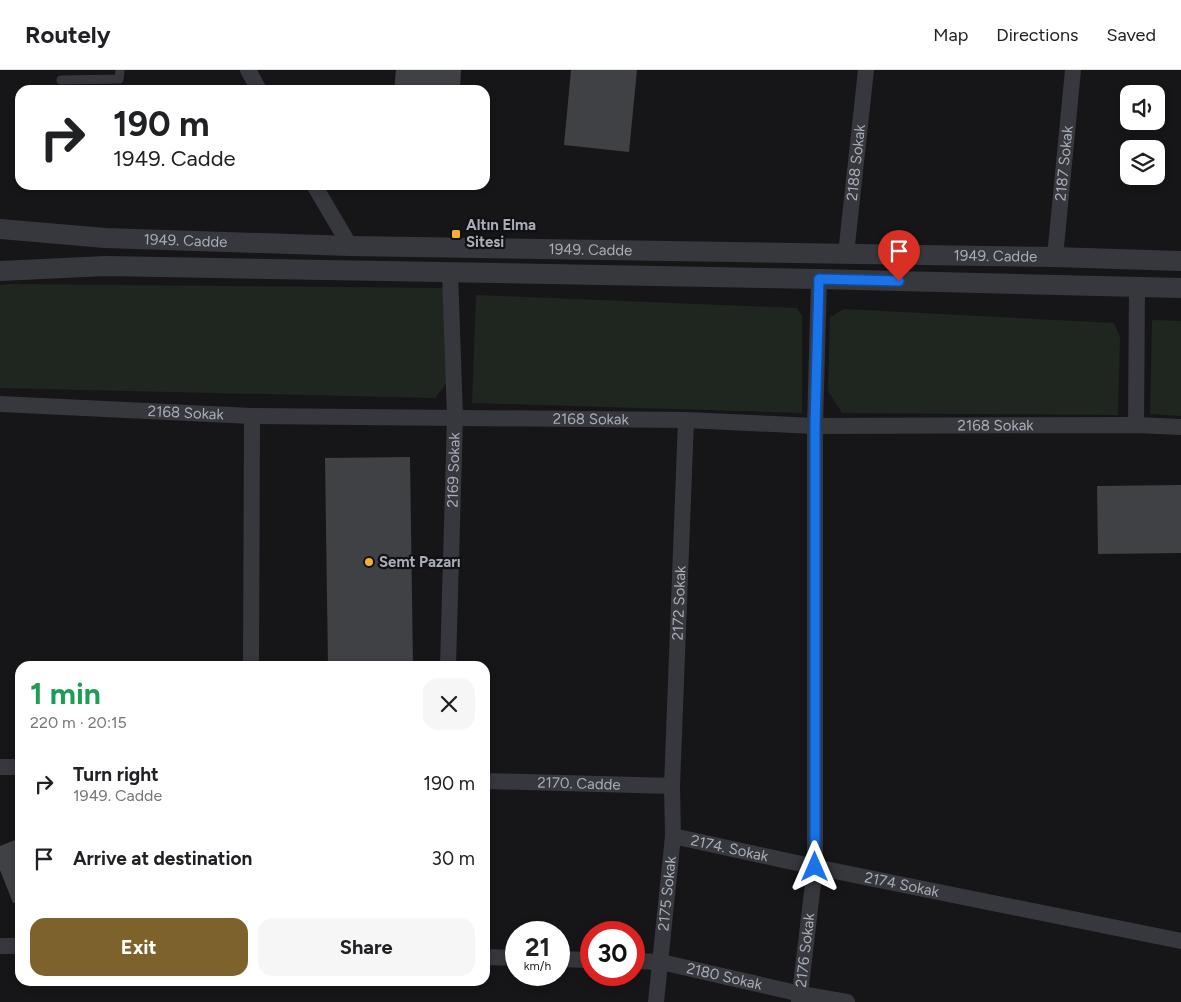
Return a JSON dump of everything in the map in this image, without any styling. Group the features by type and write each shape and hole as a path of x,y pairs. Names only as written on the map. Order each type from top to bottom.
{"street":[{"path":"248,70 256,85"},
{"name":"2188 Sokak","path":"846,254 866,70"},
{"name":"2187 Sokak","path":"1055,257 1073,70"},
{"path":"317,190 350,246"},
{"name":"1949. Cadde","path":"0,229 105,238 350,246 1055,257 1181,261"},
{"name":"1949. Cadde","path":"0,271 106,266 819,279 1181,288"},
{"name":"2169 Sokak","path":"448,661 455,417 450,273"},
{"path":"815,867 815,426 819,279"},
{"path":"1136,425 1137,286"},
{"name":"2168 Sokak","path":"0,404 252,416 686,420 815,426 1181,426"},
{"path":"251,661 252,416"},
{"name":"2172 Sokak","path":"672,786 686,420"},
{"path":"0,767 15,767"},
{"name":"2170. Cadde","path":"490,781 672,786"},
{"name":"2175 Sokak","path":"656,1002 673,836 672,786"},
{"name":"2174. Sokak","path":"673,836 815,867"},
{"name":"2174 Sokak","path":"815,867 1181,941"},
{"name":"2176 Sokak","path":"800,998 815,867"},
{"path":"0,946 15,946"},
{"path":"490,957 505,958"},
{"name":"2180 Sokak","path":"645,962 661,962 800,998 847,1002"}],"lane":[{"path":"61,80 120,79 120,70"}],"shaded area":[{"path":"0,285 448,288 448,381 435,398 0,388"},
{"path":"476,295 797,308 802,316 802,413 472,403"},
{"path":"844,309 1114,323 1120,337 1118,415 842,413 828,391 830,317"},
{"path":"1152,320 1181,321 1181,416 1150,414"}],"building":[{"path":"396,70 461,70 460,85 394,85"},
{"path":"571,70 637,70 629,152 564,145"},
{"name":"Semt Pazarı","path":"410,457 413,661 328,661 325,458"},
{"path":"1181,485 1181,553 1098,554 1097,486"},
{"path":"15,840 15,902 13,903 0,870 0,846"}],"place":[{"name":"Altın Elma Sitesi","path":"456,234"},
{"name":"Semt Pazarı","path":"369,562"}],"route":[{"path":"815,867 815,426 819,279 899,281"}]}
